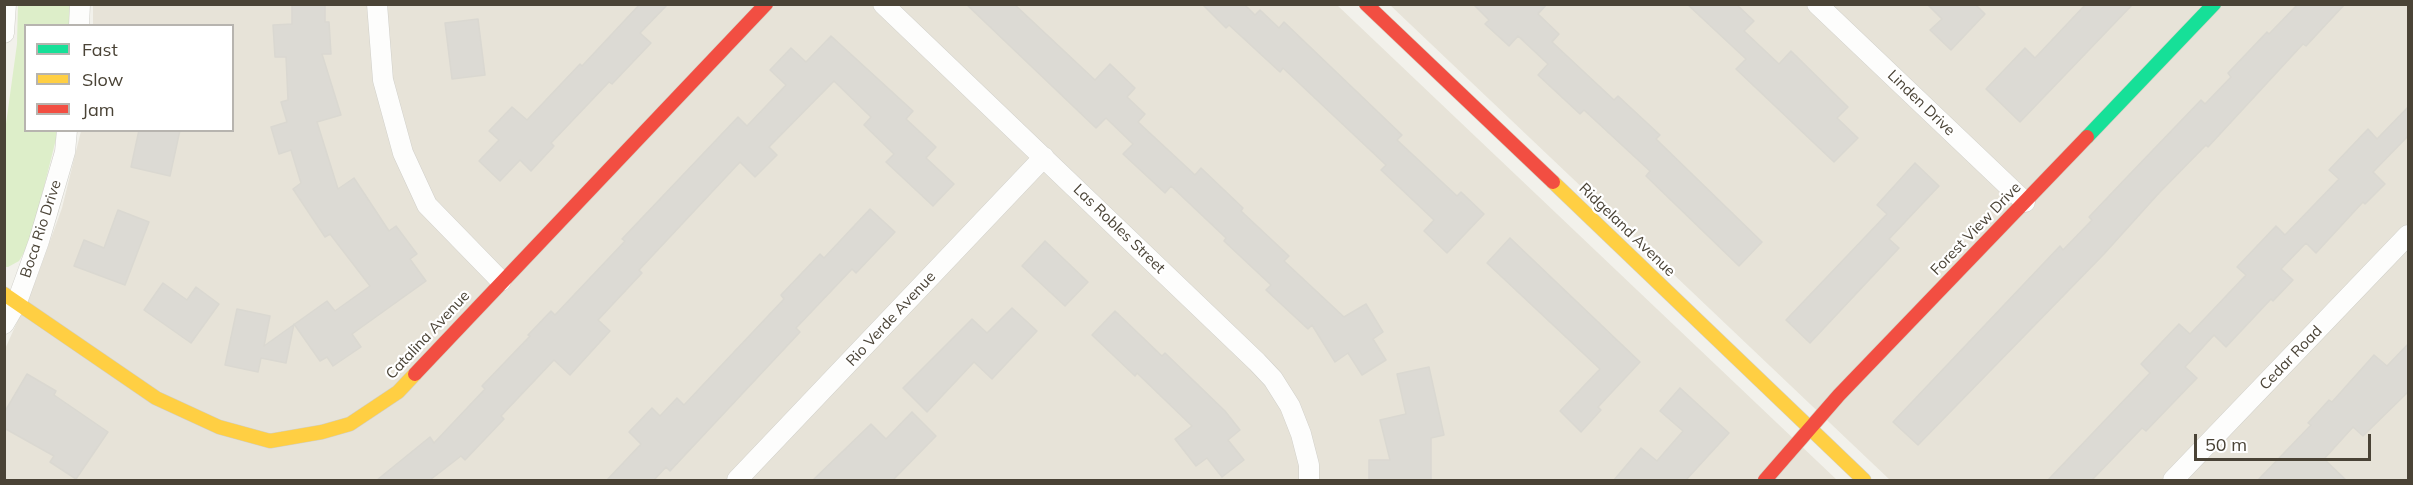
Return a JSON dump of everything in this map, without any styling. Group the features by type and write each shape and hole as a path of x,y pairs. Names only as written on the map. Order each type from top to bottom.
{"street":[{"path":"4,33 6,4"},
{"path":"79,24 80,4"},
{"path":"376,4 383,80 403,153 427,205 501,281"},
{"name":"Catalina Avenue","path":"11,298 156,398 219,427 270,441 322,432 350,424 398,392 766,4"},
{"name":"Las Robles Street","path":"884,4 1273,379 1290,406 1301,434 1309,465 1309,480"},
{"name":"Ridgeland Avenue","path":"1366,4 1864,480"},
{"name":"Linden Drive","path":"1817,4 2025,202"},
{"name":"Forest View Drive","path":"1765,480 1810,427 2214,4"},
{"name":"Boca Rio Drive","path":"4,324 11,298 39,241 68,132"},
{"name":"Rio Verde Avenue","path":"737,480 1044,157"},
{"name":"Cedar Road","path":"2173,480 2409,235"}],"shaded area":[{"path":"93,4 1337,5 1837,480 5,480 5,349 36,280 62,208 81,132 234,132 234,24 93,24"},
{"path":"1390,5 2408,5 2408,480 1890,480"}],"green space":[{"path":"18,5 72,5 71,24 24,24 24,132 58,132 36,219 25,251 19,261 5,267 5,131 17,44"}],"building":[{"path":"292,4 325,4 325,22 329,22 331,54 322,54 341,115 317,122 338,189 354,178 389,231 396,226 417,254 410,259 426,281 352,334 361,347 333,366 327,357 320,361 294,324 327,301 335,311 370,286 330,234 325,237 293,189 301,183 291,150 279,154 271,127 287,122 281,102 288,100 286,57 275,57 273,25 292,24"},
{"path":"640,4 668,4 640,33 651,43 612,84 609,82 551,143 554,146 531,171 520,160 500,181 479,161 499,140 489,131 512,107 527,120"},
{"path":"966,4 1014,4 1095,80 1110,64 1135,88 1127,97 1145,114 1138,122 1195,175 1201,168 1243,208 1241,211 1289,256 1284,261 1344,317 1366,304 1383,332 1373,339 1386,360 1362,375 1348,353 1335,362 1312,325 1308,329 1266,290 1271,285 1224,241 1226,238 1171,186 1165,193 1123,154 1133,144 1106,118 1096,128"},
{"path":"1202,4 1248,4 1246,6 1255,15 1260,10 1279,28 1284,22 1402,135 1397,140 1457,196 1461,192 1484,214 1447,253 1424,231 1434,220 1381,170 1386,165 1283,68 1280,72 1229,25 1226,28"},
{"path":"1473,4 1547,4 1538,14 1559,34 1552,42 1614,100 1618,96 1660,135 1656,139 1762,242 1739,266 1646,176 1650,171 1584,110 1580,114 1538,75 1548,64 1518,36 1509,46 1485,24 1489,20"},
{"path":"1687,4 1736,4 1754,21 1744,31 1779,64 1791,51 1848,107 1837,118 1858,138 1834,162 1736,69 1746,59"},
{"path":"1927,4 1975,4 1985,14 1951,50 1930,30 1942,19"},
{"path":"2086,4 2133,4 2020,122 1986,89 2025,48 2035,58"},
{"path":"2298,4 2345,4 2306,46 2303,44 2208,147 2206,145 2159,193 2104,254 1918,445 1893,422 2060,246 2063,250 2092,220 2089,217 2201,100 2205,104 2231,77 2228,73 2267,32 2269,34"},
{"path":"478,19 485,75 452,79 445,23"},
{"path":"831,36 913,111 906,119 936,147 926,158 954,184 933,206 886,162 894,154 864,125 871,117 834,81 769,147 777,155 755,177 740,162 639,270 642,273 598,320 610,331 570,375 554,360 501,416 504,419 465,460 461,456 430,480 377,480 430,437 434,443 485,389 482,386 530,336 528,335 551,311 555,315 625,241 622,239 738,117 747,126 786,85 770,70 791,48 806,62"},
{"path":"2409,106 2409,135 2373,172 2385,184 2365,204 2363,202 2316,253 2306,243 2281,269 2293,280 2273,301 2271,299 2226,347 2214,335 2185,367 2197,378 2146,431 2142,428 2092,480 2048,480 2150,373 2141,364 2179,324 2190,334 2246,275 2237,267 2276,226 2285,235 2339,179 2329,170 2368,129 2377,139"},
{"path":"139,132 180,132 170,176 131,167"},
{"path":"1915,163 1939,186 1889,239 1899,248 1810,343 1786,320 1887,214 1877,205"},
{"path":"870,209 895,232 856,273 852,269 796,328 800,332 670,471 666,467 654,480 607,480 641,444 629,432 652,408 660,416 677,398 684,405 784,299 781,295 820,254 824,258"},
{"path":"118,210 149,222 125,285 74,266 84,240 104,248"},
{"path":"1510,238 1640,362 1598,407 1601,410 1581,432 1560,411 1600,369 1487,263"},
{"path":"1045,241 1088,282 1065,306 1022,266"},
{"path":"163,283 187,300 196,287 219,304 191,343 144,310"},
{"path":"1012,308 1037,331 992,379 974,362 927,412 903,388 972,319 987,333"},
{"path":"237,309 270,316 264,346 294,325 286,363 261,358 258,372 225,365"},
{"path":"1115,311 1162,356 1165,353 1225,411 1240,430 1228,440 1244,460 1222,477 1207,458 1196,466 1175,439 1192,426 1137,373 1135,376 1092,335"},
{"path":"2409,343 2409,391 2363,436 2353,427 2324,459 2346,480 2258,480 2311,425 2308,423 2329,400 2332,402 2374,355 2387,366"},
{"path":"1429,367 1444,435 1431,438 1431,480 1369,480 1369,460 1390,460 1380,420 1406,414 1397,374"},
{"path":"27,374 56,391 54,395 108,432 76,479 50,462 54,456 4,428 4,413"},
{"path":"1680,388 1729,433 1686,480 1614,480 1641,448 1657,461 1683,431 1660,411"},
{"path":"912,412 936,436 893,480 813,480 871,424 886,439"}],"traffic: fast":[{"path":"2087,137 2214,4"}],"traffic: slow":[{"path":"1553,182 1864,480"},
{"path":"4,294 156,398 219,427 270,441 322,432 350,424 398,392 415,374"}],"traffic: jam":[{"path":"415,374 766,4"},
{"path":"1366,4 1553,182"},
{"path":"1765,480 1839,395 2087,137"}]}
